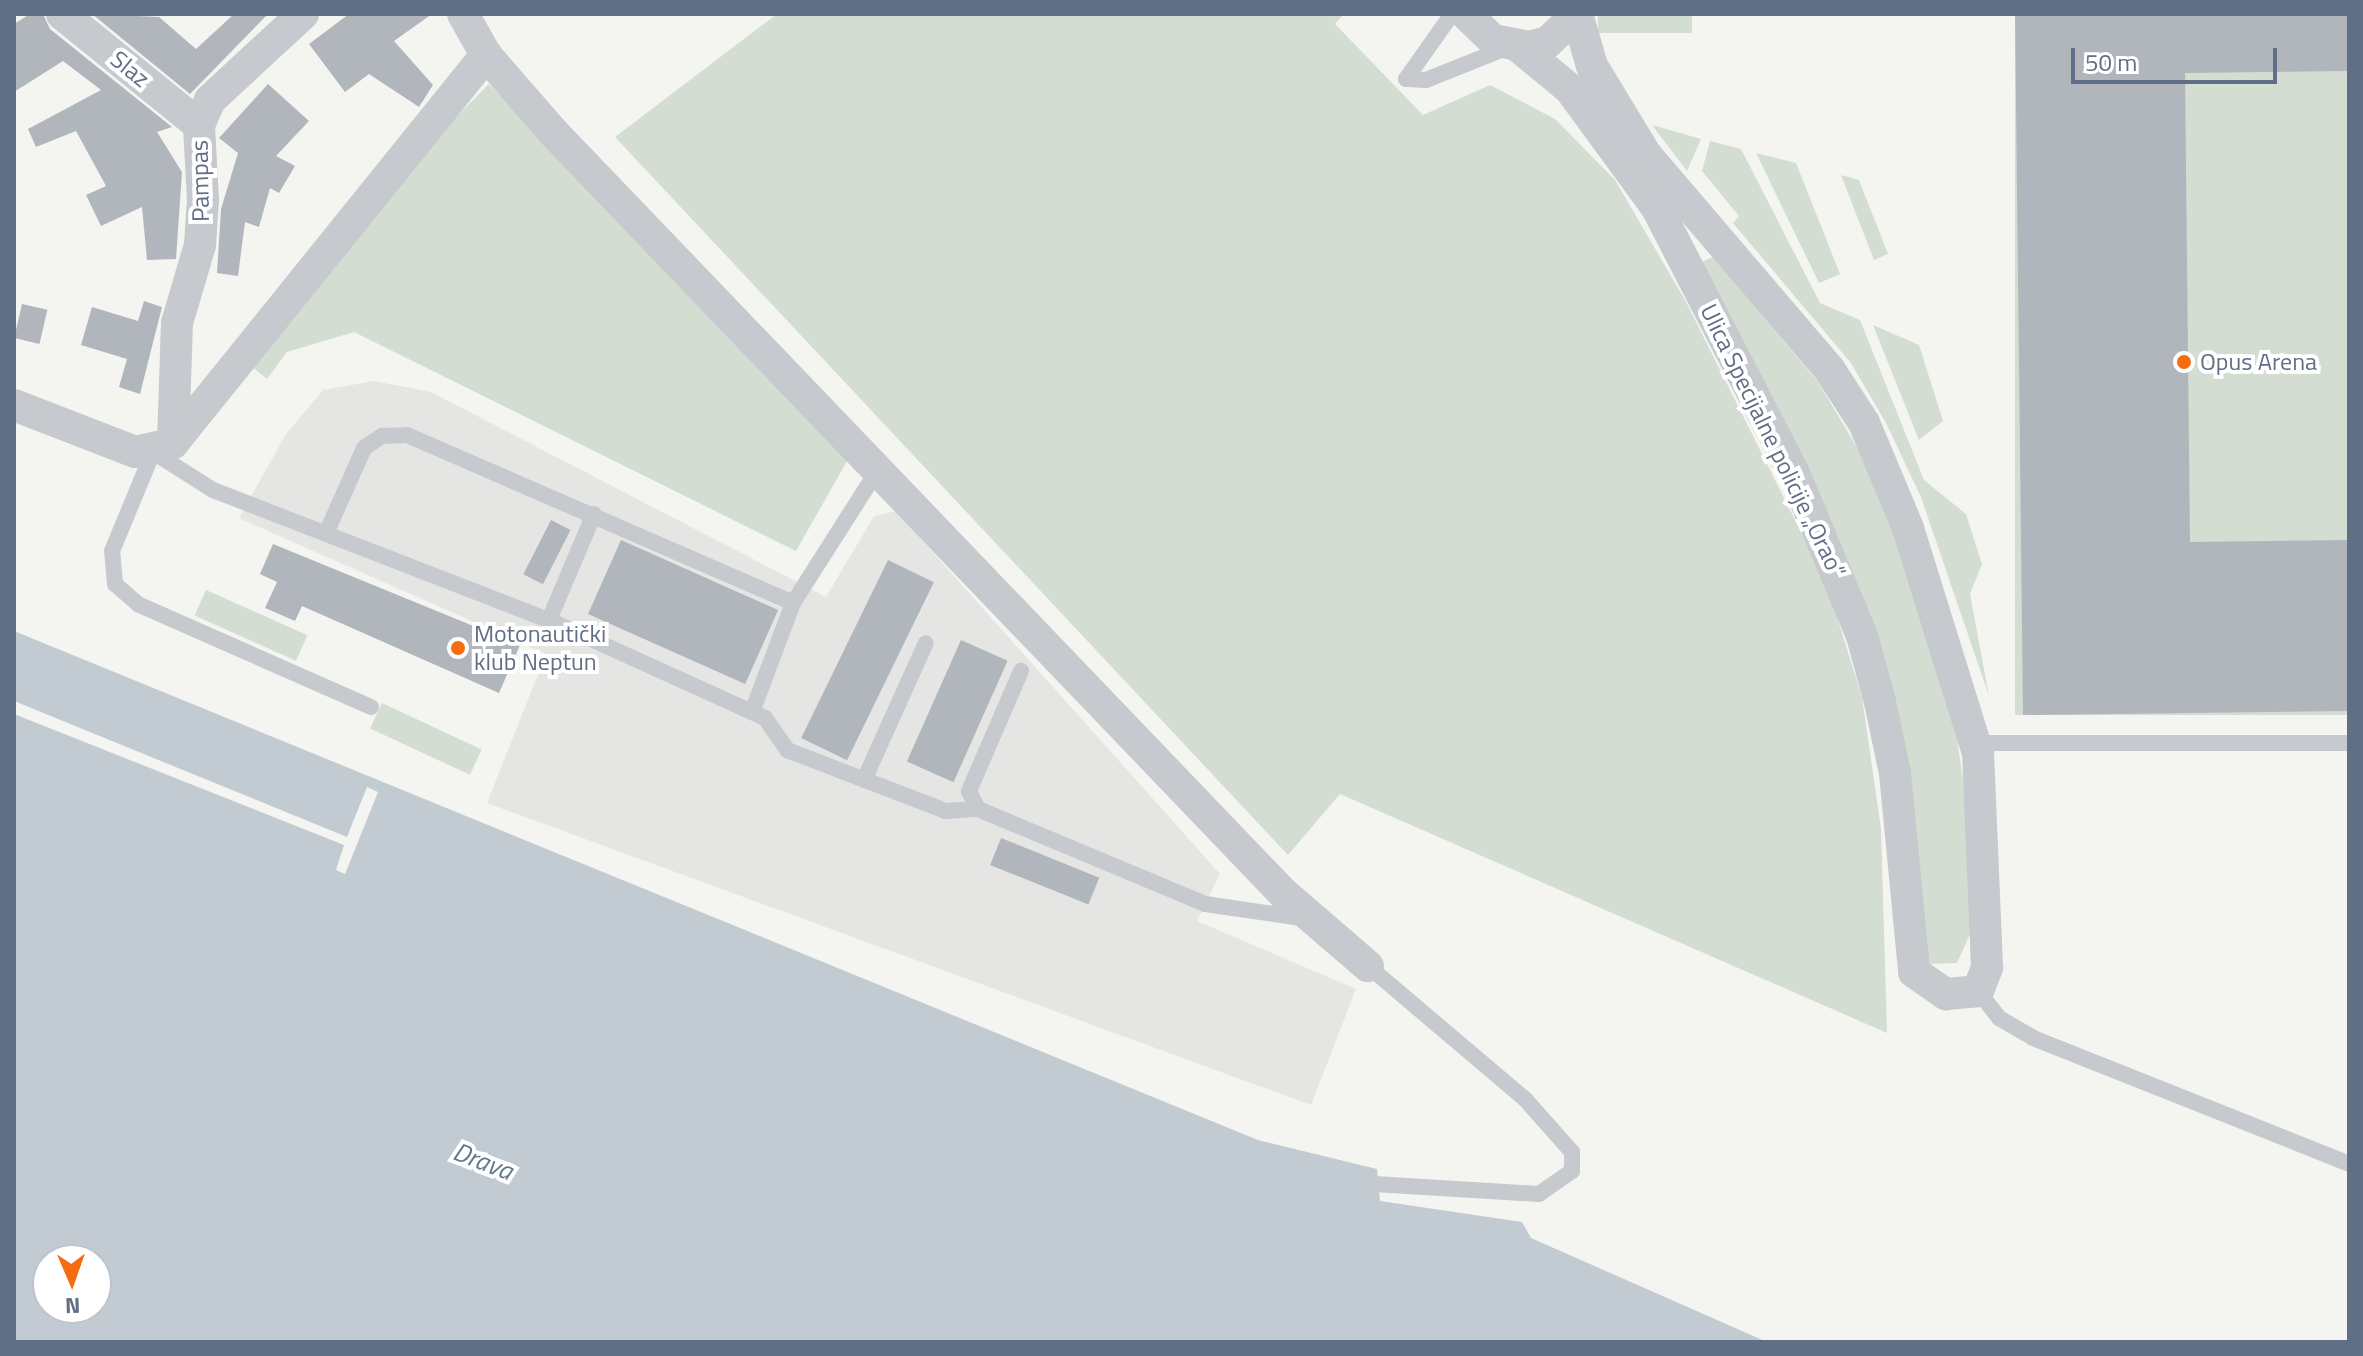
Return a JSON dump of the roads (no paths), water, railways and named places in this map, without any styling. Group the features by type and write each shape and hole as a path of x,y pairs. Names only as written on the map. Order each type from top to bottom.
{"street":[{"name":"Slaz","path":"62,14 199,125"},
{"name":"Pampas","path":"163,448 177,339 200,245 199,125 210,100 303,14"},
{"path":"463,14 486,55 1313,919 1368,966"},
{"path":"1466,14 1485,35 1515,47 1548,42 1577,14"},
{"name":"Ulica Specijalne policije „Orao“","path":"1515,47 1570,89 1657,208 1793,471 1862,636 1880,702 1895,773 1914,972 1946,994 1978,991 1987,967 1975,743 1913,542 1864,423 1819,357 1646,155 1592,66 1577,14"},
{"path":"14,405 117,448 163,448 234,372 486,55"},
{"path":"177,339 196,365 234,372"}],"lane":[{"path":"1452,14 1406,79 1426,80 1515,47"},
{"path":"328,529 364,448 382,436 407,435 793,603"},
{"path":"371,707 138,604 115,584 112,551 163,448 213,490 328,529 549,620 765,718 787,750 946,811 978,809 1205,904 1313,919"},
{"path":"752,712 793,603 879,468"},
{"path":"549,620 594,514"},
{"path":"864,780 926,643"},
{"path":"978,809 969,791 1021,671"},
{"path":"1975,743 2349,743"},
{"path":"1368,966 1525,1099 1572,1152 1572,1171 1539,1194 1374,1184"},
{"path":"1978,991 1999,1018 2033,1038 2349,1164"}],"water":[{"name":"Drava","path":"14,631 1258,1140 1377,1169 1380,1201 1522,1222 1531,1238 1767,1342 14,1342"}],"place":[{"name":"Opus Arena","path":"2184,362"},
{"name":"Motonautički klub Neptun","path":"458,648"}]}
